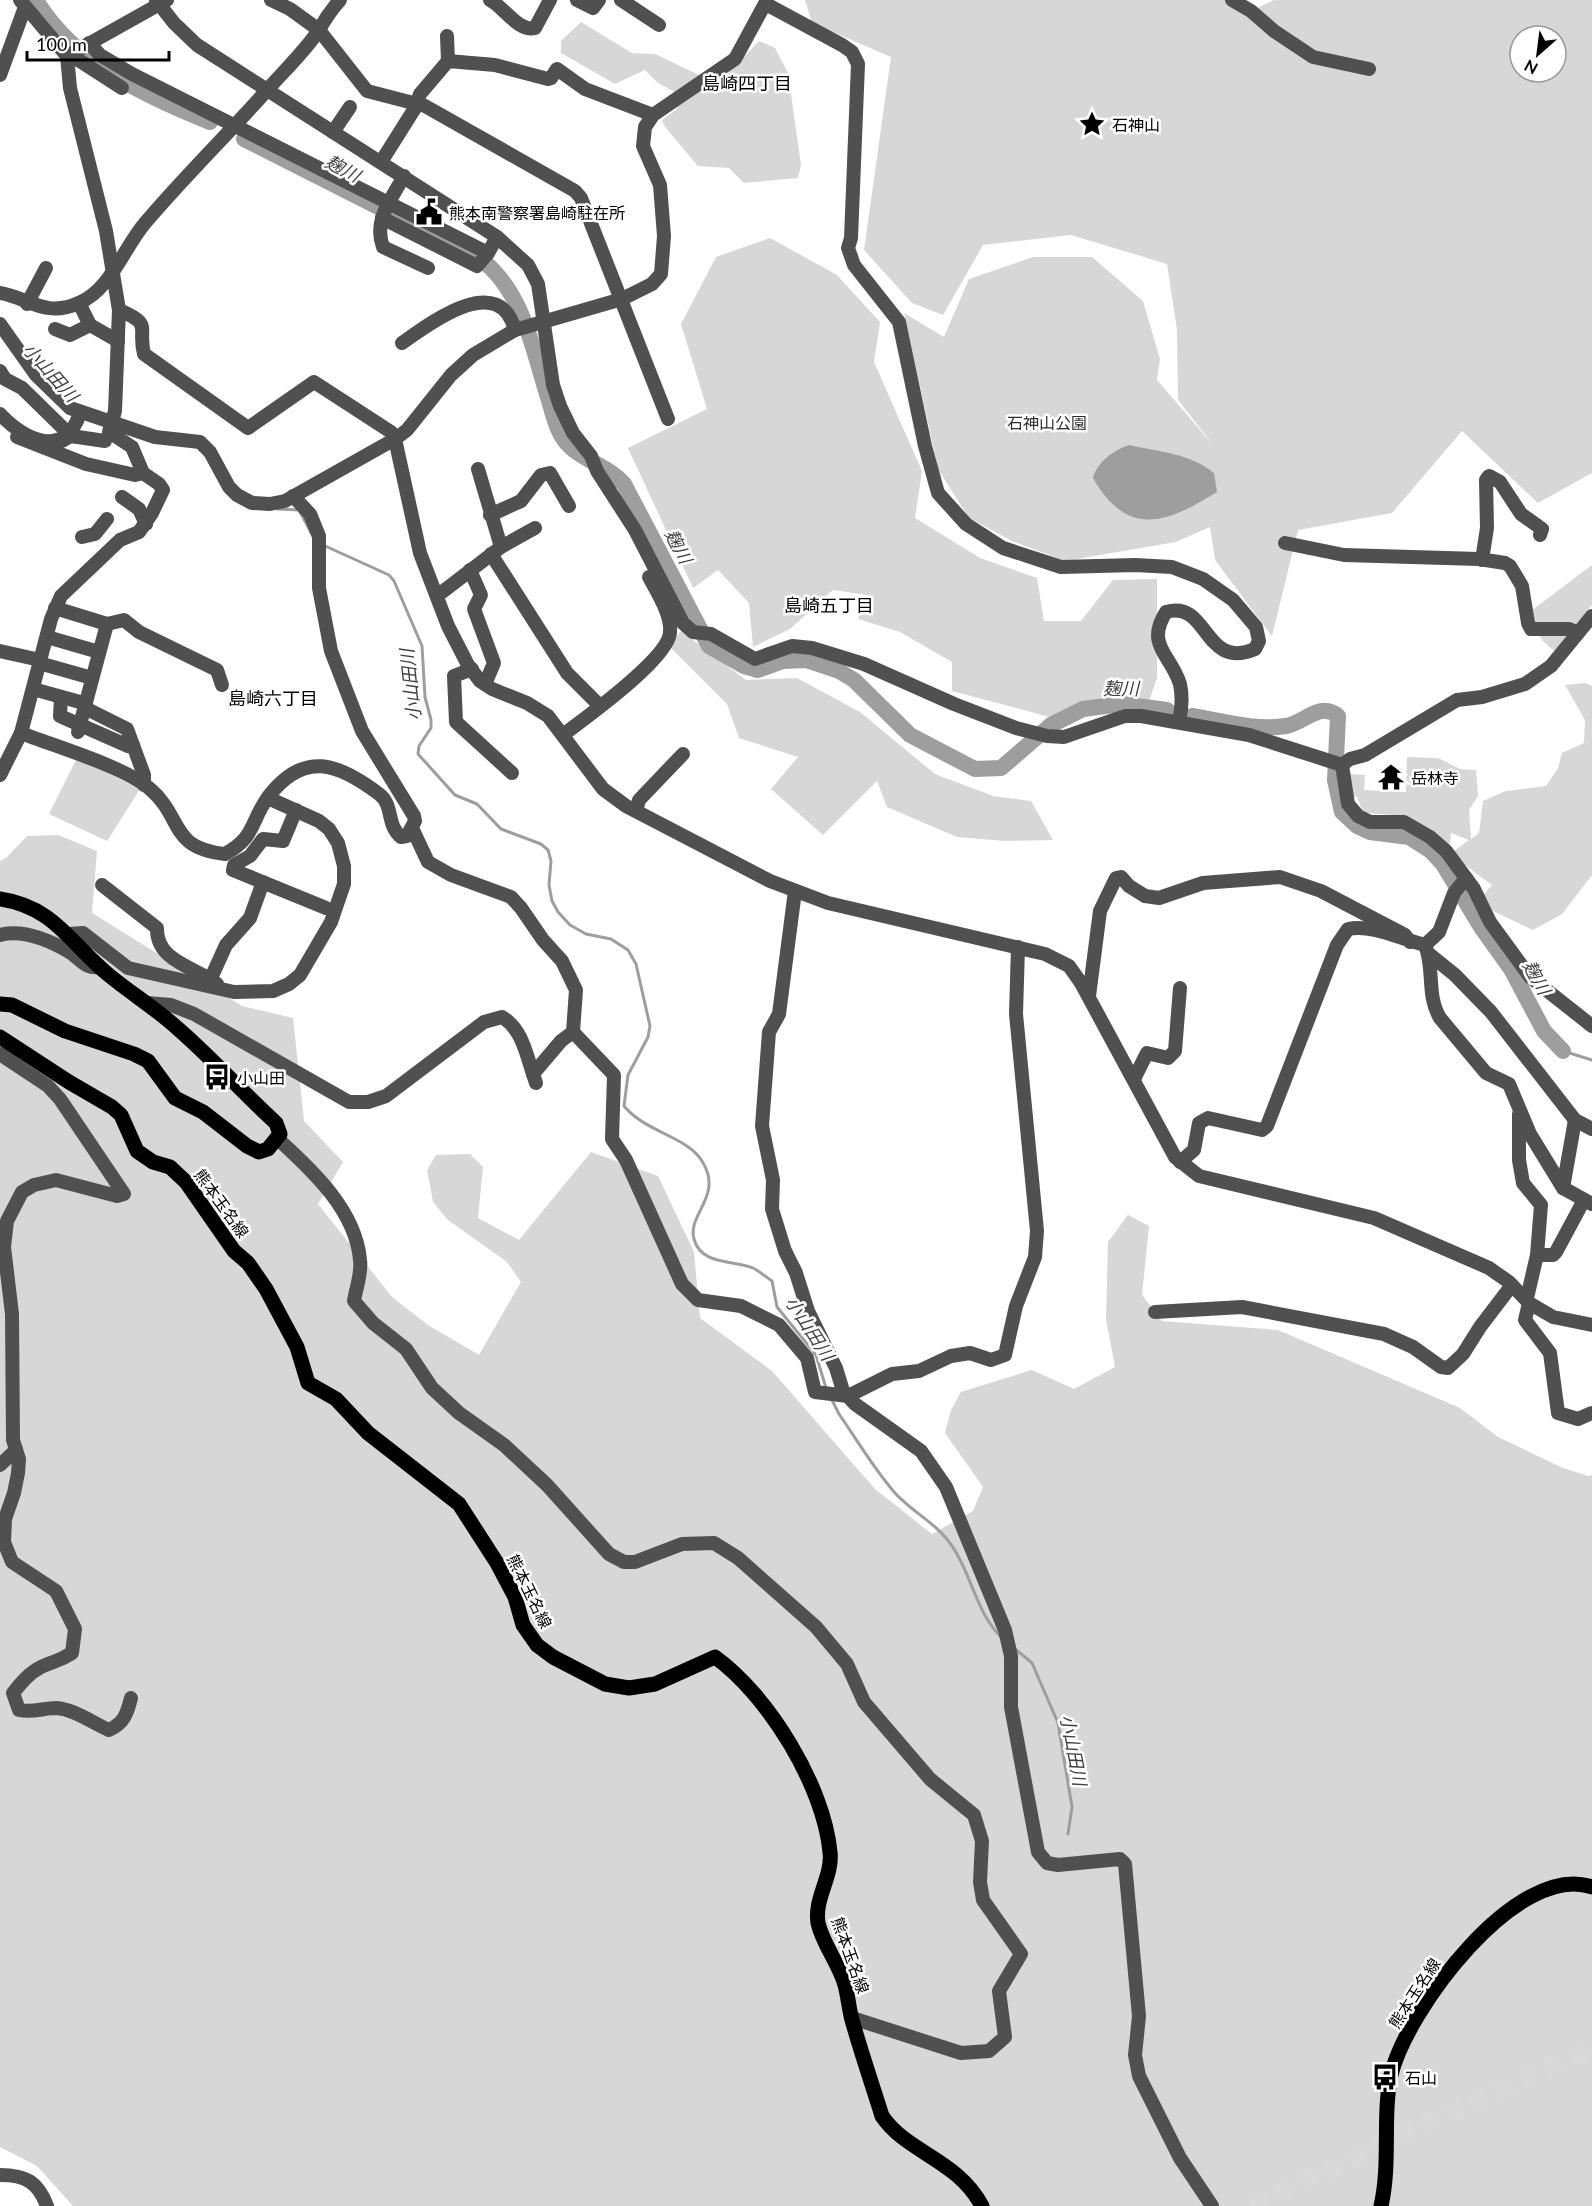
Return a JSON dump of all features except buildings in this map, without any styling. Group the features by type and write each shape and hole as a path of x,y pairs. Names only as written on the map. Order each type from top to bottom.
{"main road":[{"path":"0,899 30,906 69,934 99,967 147,1003 194,1044 276,1123 280,1134 268,1149 259,1152 247,1146 224,1126 175,1098 148,1061 134,1054 65,1031 12,1005 0,1004"},
{"name":"熊本玉名線","path":"0,1037 69,1083 112,1107 121,1115 137,1151 153,1162 170,1167 186,1182 234,1251 248,1263 266,1289 297,1347 308,1383 336,1399 368,1434 459,1504 497,1563 515,1597 523,1625 537,1645 580,1673 605,1684 628,1688 655,1684 715,1657 747,1683 794,1749 815,1797 830,1852 829,1873 819,1902 818,1919 821,1933 842,1977 852,2018 882,2115 890,2128 956,2174 982,2206"},
{"name":"熊本玉名線","path":"1381,2206 1388,2170 1388,2094 1391,2075 1398,2050 1413,2022 1451,1966 1521,1901 1549,1887 1567,1883 1592,1887"}],"street":[{"path":"271,0 290,9 318,30 367,91 417,103 575,191 581,198 668,419"},
{"path":"2,292 27,304 56,309 79,303 102,286 137,232 266,91 318,30 324,18 340,0"},
{"path":"318,30 331,22 351,0"},
{"path":"490,0 522,27 530,29 535,28 550,0"},
{"path":"578,0 593,8 599,0"},
{"path":"621,0 659,25"},
{"path":"1232,0 1251,11 1274,31 1313,57 1368,69"},
{"path":"109,430 118,341 118,310 99,196 70,88 78,50 160,1 197,45 497,237 528,265 541,293 527,326"},
{"path":"0,414 18,431 43,441 109,430 200,442 210,452 233,491 252,503 270,504 285,501 407,430 451,375 472,355 527,326 622,299 652,284 661,274 663,236 660,185 643,146 645,126 653,115 735,59 766,2 842,45 852,52 858,64 851,238 848,248 854,265 899,322 925,447 938,493 966,524 1003,548 1061,567 1135,564 1172,567 1203,579 1233,600 1256,627 1258,641 1256,649 1242,655 1232,655 1223,651 1185,611 1176,609 1166,612 1158,624 1158,644 1179,682 1182,705 1179,721"},
{"path":"1,67 23,4 78,50 100,55 132,74 235,124 386,210 484,258 497,237"},
{"path":"447,36 448,61"},
{"path":"78,50 77,59 122,88"},
{"path":"381,162 417,103 420,94 441,66 448,61 495,65 548,79 552,78 557,69 585,89 653,115"},
{"path":"333,132 350,107"},
{"path":"404,176 386,210 378,234 383,248 428,268"},
{"path":"27,304 46,268"},
{"path":"79,303 90,325 98,332 118,341"},
{"path":"402,343 462,305 491,303 498,305 513,323 547,331 553,385 573,433 585,447 597,471 627,516 683,623 693,632 711,634 755,658 792,646 812,648 864,664 954,704 1033,733 1064,737 1125,717 1179,721 1249,735 1338,765 1365,755 1457,700 1482,697 1525,684 1551,666 1592,616"},
{"path":"118,310 140,321 144,330 144,354 248,428 314,382 391,432 395,439 420,553 448,626 472,669 485,684 527,703 548,716 603,789 636,811 795,891 828,903 1045,954 1069,966 1089,996 1180,1162 1199,1176 1374,1218 1489,1268 1552,1317 1592,1325"},
{"path":"0,324 36,375 79,416 109,430 132,447 143,473 159,484 163,490 146,524 136,534 120,540 67,590 55,608 21,733 0,775"},
{"path":"55,329 69,335 81,327 90,325"},
{"path":"0,371 6,379 22,388 62,437"},
{"path":"62,437 79,416"},
{"path":"18,436 86,464 135,475 143,473"},
{"path":"478,469 496,550 567,673 600,706"},
{"path":"490,515 521,501 541,475 550,473 569,506"},
{"path":"1482,560 1487,528 1486,480 1489,476 1500,482 1521,514 1542,529 1540,535"},
{"path":"21,733 114,770 144,785 167,807 184,839 193,847 225,854 248,837 268,798 301,769 314,765 332,766 343,770 381,795 388,804 390,819 401,837 407,836 412,828 414,816 362,731 331,651 321,599 318,544 310,514 293,496"},
{"path":"122,497 139,509 146,524"},
{"path":"562,735 630,683 663,649 670,634 667,614 625,530 623,520 627,516"},
{"path":"82,537 95,534 106,519"},
{"path":"437,596 496,550 535,528"},
{"path":"1286,543 1344,555 1482,560 1510,566 1522,586 1528,623 1532,628 1569,629 1578,633"},
{"path":"470,570 482,595 474,609 494,663 485,684"},
{"path":"55,608 107,624 124,620 139,632 217,670 222,685"},
{"path":"79,728 107,624"},
{"path":"47,637 99,652"},
{"path":"0,651 92,678"},
{"path":"472,669 454,676 456,722 512,773"},
{"path":"33,689 85,705 127,729 144,775 144,785"},
{"path":"61,697 60,716 79,728 128,746 134,745"},
{"path":"636,811 639,800 683,754"},
{"path":"1338,765 1348,804 1359,816 1370,822 1404,822 1430,837 1446,851 1485,907 1490,922 1530,977 1592,1026"},
{"path":"69,934 75,931 83,933 128,968 215,983 254,993 273,991 289,984 300,975 331,922 344,884 344,866 338,843 329,828 319,821 268,798"},
{"path":"296,810 283,841 263,839 250,856 234,865 233,870 326,908"},
{"path":"412,828 428,862 451,875 511,897 562,961 576,990 573,1032 614,1075 612,1139 626,1160 682,1284 698,1300 741,1306 779,1325 807,1358 815,1392 843,1397 921,1451 946,1487 1005,1630 1009,1647 1011,1707 1038,1852 1047,1863 1058,1865 1120,1859 1125,1864 1139,2016 1135,2055 1139,2076 1180,2158 1212,2206"},
{"path":"1089,996 1100,911 1116,878 1121,877 1129,886 1145,896 1159,898 1203,883 1280,877 1321,891 1405,935 1410,942"},
{"path":"1464,879 1454,893 1444,925 1427,949 1434,1009 1486,1073 1509,1084 1530,1134 1563,1188 1588,1202 1556,1252 1537,1255"},
{"path":"215,983 226,945 250,918 263,882"},
{"path":"102,885 157,928 157,936 166,953 215,983"},
{"path":"795,891 778,1014 770,1032 762,1126 773,1180 772,1209 808,1311 836,1368 843,1397"},
{"path":"1180,1162 1194,1150 1199,1123 1208,1118 1262,1130 1267,1126 1337,945 1348,929 1360,927 1375,929 1427,949 1491,1012 1575,1120 1592,1129"},
{"path":"0,935 20,933 46,940 86,965 99,967"},
{"path":"843,1397 892,1374 919,1371 951,1356 970,1353 991,1360 1005,1355 1016,1306 1035,1257 1037,1231 1016,1014 1018,947"},
{"path":"1134,1078 1147,1053 1168,1059 1175,1051 1180,988"},
{"path":"147,1003 171,1005 194,1014 349,1101 368,1102 386,1096 484,1022 502,1017 511,1022 523,1042 534,1078 561,1041 573,1032"},
{"path":"0,1054 48,1086 60,1099 124,1194 117,1196 56,1180 34,1185 22,1192 7,1221 4,1247 12,1314 14,1440 18,1473 5,1519 4,1542 12,1562 56,1591 75,1629 72,1653 59,1662 41,1666 24,1679 12,1693 19,1710 32,1713 55,1708 66,1710 109,1730 118,1726 127,1717 131,1698"},
{"path":"1519,1106 1519,1160 1523,1184 1541,1205 1537,1255 1525,1320 1550,1353 1558,1413 1578,1419 1592,1413"},
{"path":"1563,1188 1575,1120"},
{"path":"280,1134 279,1140 307,1165 339,1205 357,1238 361,1262 354,1301 373,1323 406,1349 432,1388 459,1413 504,1445 547,1485 609,1554 624,1562 635,1562 682,1544 699,1542 714,1543 738,1558 816,1627 847,1664 864,1702 930,1779 974,1815 982,1841 980,1882 983,1900 1021,1954 999,1991 1005,2037 989,2051 962,2053 852,2018"},
{"path":"1155,1312 1242,1307 1373,1331 1399,1340 1441,1367 1448,1368 1463,1354 1512,1285"},
{"path":"0,1465 16,1450"},
{"path":"0,2175 16,2175 39,2187 47,2206"}],"green space":[{"name":"石神山公園","path":"805,0 1240,0 1251,11 1274,0 1592,0 1592,473 1538,503 1462,431 1392,513 1298,530 1272,636 1215,560 1210,527 1176,542 1065,561 1012,541 969,518 938,469 904,313 944,337 969,279 1033,257 1092,257 1143,301 1160,359 1157,380 1214,446 1178,400 1177,330 1167,264 1071,235 983,245 943,315 912,303 864,250 891,57 812,23"},
{"path":"581,22 632,53 655,54 718,84 759,41 775,48 788,73 801,165 798,178 744,183 729,168 698,166 665,127 662,120 677,109 673,91 658,83 645,70 615,84 561,53 561,41"},
{"path":"770,238 837,275 880,322 874,362 922,471 915,518 980,558 1037,578 1044,621 1081,621 1113,580 1157,579 1157,678 1148,704 1065,721 952,691 952,662 900,632 858,619 867,595 833,590 790,629 753,647 749,603 718,570 693,588 628,448 707,409 681,324 716,257"},
{"path":"1592,565 1592,605 1554,651 1542,640 1527,614"},
{"path":"681,631 746,680 797,678 860,712 935,774 993,796 1031,801 1053,840 1005,841 957,837 887,807 877,781 823,835 771,789 798,757 739,738 727,704 669,646"},
{"path":"1585,683 1592,686 1592,875 1562,914 1533,930 1493,911 1484,894 1492,885 1450,854 1469,840 1451,833 1450,847 1395,815 1363,813 1357,797 1351,796 1349,774 1365,775 1364,790 1406,792 1407,757 1438,758 1460,769 1476,770 1478,796 1469,810 1471,839 1479,833 1483,801 1506,791 1546,786 1558,768 1562,753 1584,743 1585,720 1565,685"},
{"path":"77,758 140,789 107,841 49,814"},
{"path":"58,835 97,851 92,913 242,1006 293,1018 304,1121 343,1162 318,1204 392,1297 428,1325 479,1355 521,1282 507,1262 448,1220 433,1202 427,1170 436,1155 470,1154 483,1167 478,1218 519,1240 591,1152 658,1176 694,1252 700,1318 772,1371 875,1489 932,1534 973,1511 983,1487 945,1433 951,1410 961,1392 1032,1370 1074,1389 1115,1367 1106,1319 1108,1242 1128,1215 1149,1226 1142,1295 1162,1321 1278,1330 1460,1408 1498,1437 1563,1468 1588,1476 1592,1475 1592,2206 73,2206 37,2166 0,2147 0,861 6,858 27,836"}],"shaded area":[{"path":"1129,445 1174,454 1195,461 1214,473 1217,492 1181,511 1149,520 1134,517 1120,510 1106,497 1093,478 1098,467 1107,457"}],"waterway":[{"name":"麹川","path":"36,0 51,22 90,59 136,88 210,122"},
{"name":"麹川","path":"244,139 465,251 492,269 513,297 527,328 554,418 562,436 571,448 610,472 624,484 709,646 744,666 758,670 783,661 806,660 839,671 854,680 910,735 975,769 1001,768 1051,725 1083,709 1121,704 1167,710"},
{"name":"小山田川","path":"277,509 299,510 315,540"},
{"name":"小山田川","path":"323,545 389,575 394,581 422,646 425,697 431,728 419,746 418,754 455,795 477,804 501,829 541,844 548,850 551,861 549,885 552,901 570,925 586,934 611,939 628,950 636,964 650,1026 648,1037 628,1075 624,1106 643,1122 687,1146 702,1161 708,1173 709,1184 693,1230 698,1248 711,1258 753,1268 772,1281 777,1307 816,1355 826,1388"},
{"name":"麹川","path":"1192,716 1263,727 1286,726 1318,712 1331,712 1338,716 1335,780 1342,812 1357,826 1370,832 1409,837 1431,851 1443,864 1481,927 1511,969 1544,1031 1563,1051"},
{"path":"1563,1051 1592,1060"},
{"name":"小山田川","path":"832,1400 839,1414 887,1484 948,1540 960,1560 986,1618 1002,1638"},
{"name":"小山田川","path":"1014,1648 1032,1663 1058,1723 1072,1807 1068,1834"}],"tunnel":[{"path":"1251,2206 1592,2047"}],"place":[{"name":"石神山","path":"1092,124"},
{"name":"熊本南警察署島崎駐在所","path":"429,212"},
{"name":"岳林寺","path":"1391,777"},
{"name":"小山田","path":"217,1077"},
{"name":"石山","path":"1385,2077"}],"district":[{"name":"島崎四丁目","path":"747,83"},
{"name":"島崎五丁目","path":"829,605"},
{"name":"島崎六丁目","path":"273,698"}]}
